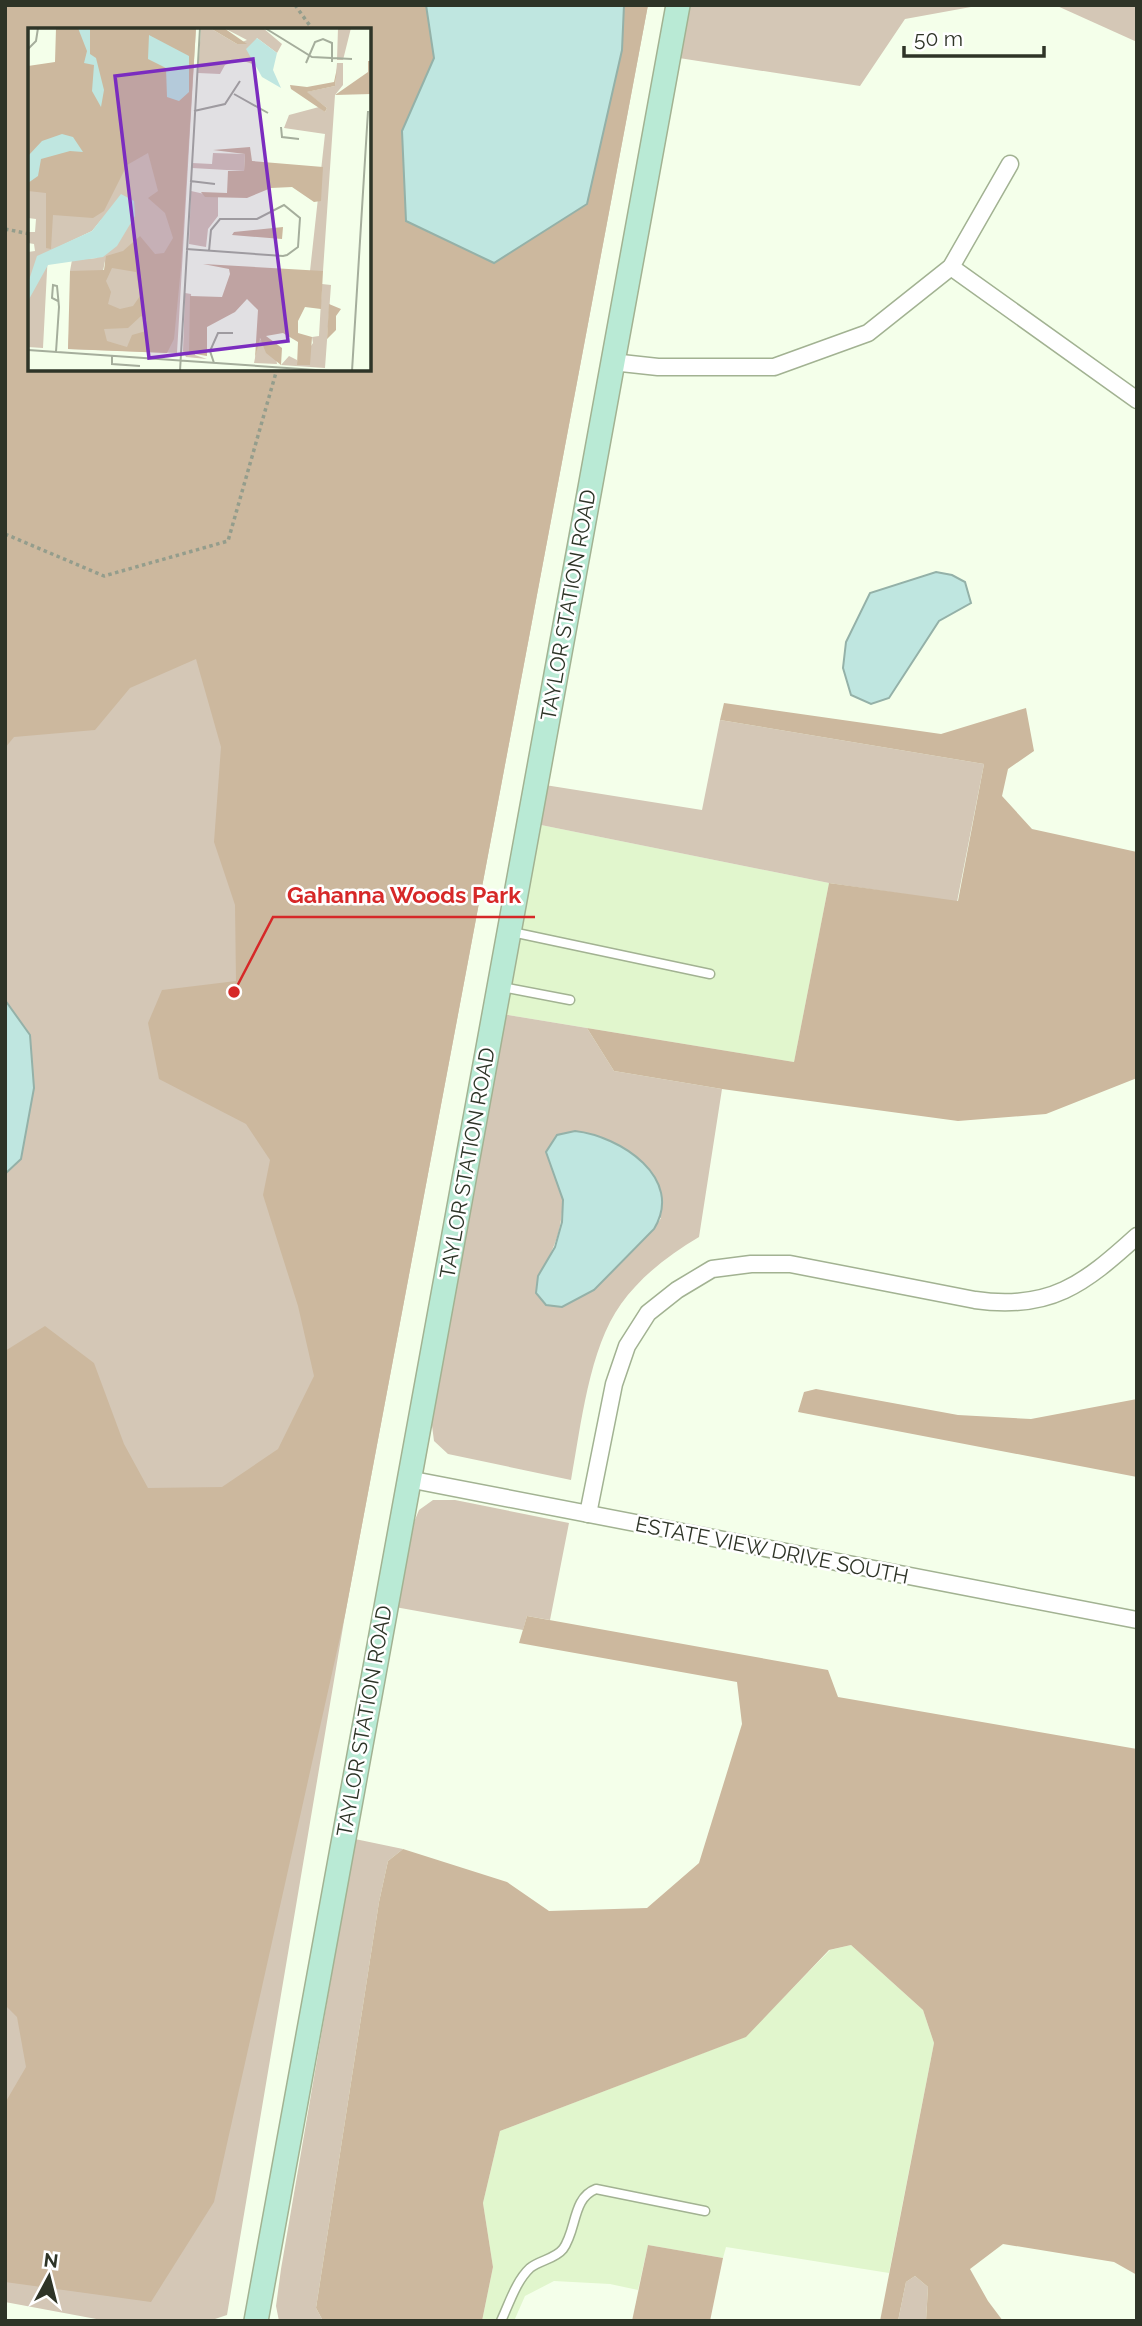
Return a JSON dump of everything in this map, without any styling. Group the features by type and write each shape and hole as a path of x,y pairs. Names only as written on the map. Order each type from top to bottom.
{"main road":[{"name":"TAYLOR STATION ROAD","path":"256,2321 678,5"}],"street":[{"path":"612,362 658,367 774,367 868,333 951,267 1010,164"},
{"path":"951,267 1137,400"},
{"path":"588,1514 614,1384 626,1346 648,1314 677,1290 712,1269 751,1264 790,1264 975,1300 1018,1302 1044,1299 1069,1290 1137,1236"},
{"name":"ESTATE VIEW DRIVE SOUTH","path":"408,1479 1137,1620"}],"lane":[{"path":"509,931 710,974"},
{"path":"499,987 570,1000"},
{"path":"501,2321 524,2275 562,2249 583,2196 589,2192 596,2189 705,2211"}],"path":[{"path":"295,5 312,28"},
{"path":"5,229 28,234"},
{"path":"5,534 104,576 228,541 276,371"}],"shaded area":[{"path":"5,5 648,5 345,1615 227,2315 209,2321 107,2321 5,2302"},
{"path":"5,5 648,5 345,1615 214,2202 151,2302 5,2282 5,2103 26,2067 17,2017 5,2005 5,1351 45,1326 94,1363 124,1444 148,1488 222,1487 278,1449 314,1376 298,1306 263,1195 270,1160 246,1124 159,1079 148,1023 162,990 236,981 235,905 214,842 221,747 196,659 130,688 95,730 14,737 5,748"},
{"path":"689,5 982,5 905,19 860,86 679,58"},
{"path":"1055,5 1137,5 1137,42"},
{"path":"724,703 941,734 1026,708 1034,751 1008,769 1002,796 1032,829 1137,852 1137,1078 1046,1114 958,1121 722,1089 614,1071 587,1028 794,1062 829,883 958,901 984,764 720,720"},
{"path":"720,720 984,764 957,902 829,883 536,824 545,785 702,810"},
{"path":"536,824 829,883 794,1062 502,1014"},
{"path":"502,1014 587,1028 614,1071 722,1089 699,1237 647,1275 621,1304 610,1322 601,1342 588,1388 571,1480 448,1454 434,1441 431,1418","holes":["563,1200 661,1218 654,1229 594,1290 538,1276 556,1240"]},
{"path":"816,1389 958,1415 1031,1419 1137,1399 1137,1477 798,1412 804,1392"},
{"path":"433,1500 455,1500 569,1523 550,1620 527,1616 523,1630 395,1607 408,1537 419,1510"},
{"path":"527,1616 828,1670 838,1697 1137,1749 1137,2275 1114,2262 1003,2244 970,2269 1003,2321 926,2321 928,2287 915,2276 906,2282 898,2321 880,2321 934,2043 923,2010 851,1945 829,1950 746,2037 500,2131 483,2203 493,2267 482,2321 323,2321 316,2308 379,1902 388,1861 403,1849 507,1882 549,1911 647,1908 699,1863 742,1724 737,1682 519,1643"},
{"path":"355,1839 403,1849 388,1861 379,1902 316,2308 323,2321 279,2321 276,2306 281,2269"},
{"path":"851,1945 923,2010 934,2043 889,2273 726,2247 723,2258 648,2245 638,2290 610,2284 554,2281 525,2296 514,2321 482,2321 493,2267 483,2203 500,2131 745,2037 830,1950"},
{"path":"648,2245 723,2258 710,2321 632,2321"},
{"path":"915,2276 928,2287 926,2321 898,2321 906,2282"}],"water":[{"path":"426,5 624,5 622,50 587,204 494,263 406,221 402,131 434,58"},
{"path":"936,572 952,575 965,582 971,603 939,621 889,698 871,704 851,695 843,668 846,642 870,593"},
{"path":"5,1000 30,1035 34,1088 21,1159 5,1174"},
{"path":"575,1131 611,1141 643,1163 654,1177 661,1193 661,1210 654,1229 594,1290 562,1307 546,1305 536,1293 538,1276 555,1247 562,1222 563,1200 546,1152 557,1135"}],"place":[{"name":"Gahanna Woods Park","path":"234,992"}]}
